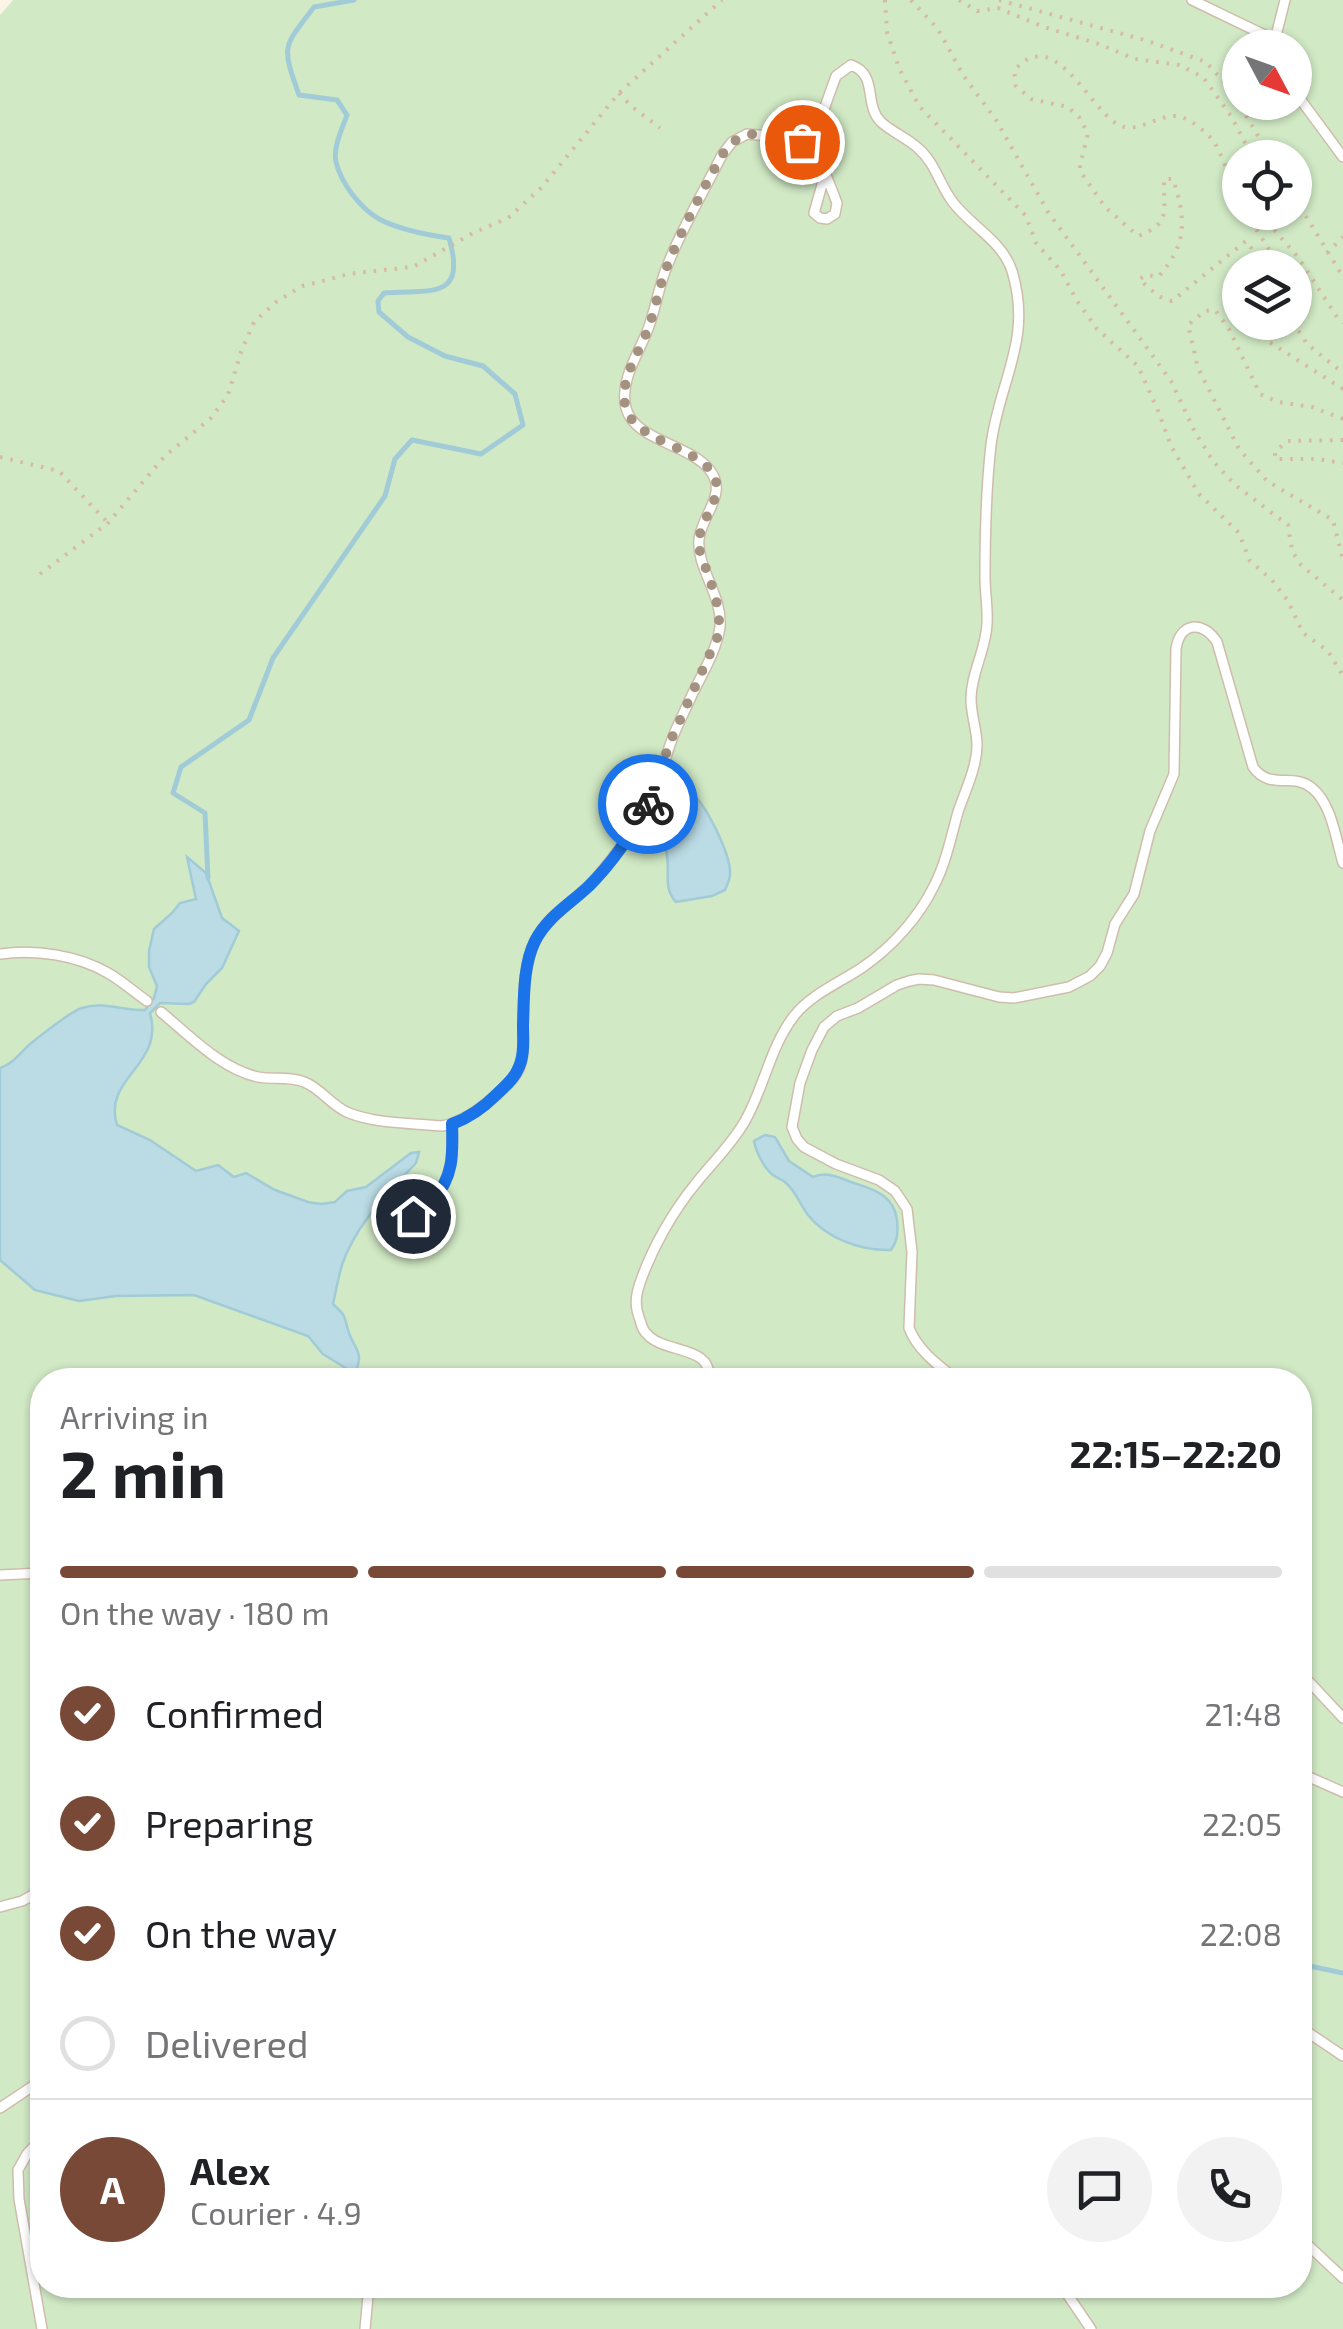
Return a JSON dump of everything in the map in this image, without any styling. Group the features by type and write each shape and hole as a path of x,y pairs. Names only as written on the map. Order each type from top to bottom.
{"lane":[{"path":"1192,0 1248,30"},
{"path":"1278,30 1285,0"},
{"path":"707,1368 700,1356 645,1333 635,1308 640,1282 668,1222 742,1126 793,1017 882,953 934,888 946,860 977,749 971,698 988,624 985,577 991,447 999,404 1014,362 1018,332 1016,290 1008,261 1000,249 953,203 932,163 874,113 866,73 851,65 836,76 813,143 825,174"},
{"path":"1312,115 1343,156"},
{"path":"160,1012 237,1070 304,1082 351,1114 442,1126 464,1120 506,1086 519,1068 533,945 544,926 596,878 638,822 654,793 671,740 720,626 699,540 714,505 716,480 702,462 634,423 626,412 625,386 666,269 710,177 732,142 747,134 770,136 788,144 813,143"},
{"path":"943,1368 924,1352 909,1328 911,1233 907,1210 895,1192 879,1180 817,1155 796,1139 792,1128 800,1083 824,1027 836,1016 897,985 919,979 1014,998 1069,987 1100,966 1115,924 1134,894 1150,831 1174,774 1176,650 1182,633 1190,628 1203,628 1217,642 1253,767 1269,780 1302,782 1314,789 1329,815 1343,864"},
{"path":"0,954 47,954 80,961 107,972 147,1000"},
{"path":"432,1202 452,1169 452,1124"},
{"path":"0,1575 30,1574"},
{"path":"1312,1685 1343,1718"},
{"path":"1312,1778 1343,1792"},
{"path":"0,1907 30,1896"},
{"path":"1312,2035 1343,2056"},
{"path":"0,2108 30,2088"},
{"path":"30,2152 18,2170 18,2199 30,2264"},
{"path":"1312,2249 1343,2278"},
{"path":"36,2298 42,2329"},
{"path":"365,2329 368,2298"},
{"path":"1069,2298 1091,2329"}],"path":[{"path":"40,574 108,523 165,456 211,418 228,395 254,322 276,302 302,286 348,274 413,266 508,218 541,188 619,93 722,0"},
{"path":"885,0 886,32 898,68 920,106 1026,216 1036,243 1061,271 1076,301 1097,328 1138,366 1171,446 1200,494 1239,532 1250,561 1272,580 1288,600 1304,633 1328,651 1343,676"},
{"path":"910,0 938,29 1048,212 1172,382 1213,461 1235,485 1288,525 1292,551 1301,565 1343,600"},
{"path":"959,0 978,11 998,8 1134,59 1179,65 1203,77 1231,116 1242,140"},
{"path":"999,0 1148,41 1206,62 1231,90 1260,140"},
{"path":"1222,163 1211,138 1191,121 1174,116 1130,128 1116,124 1048,56 1034,54 1014,71 1016,86 1031,100 1068,107 1079,117 1088,134 1080,172 1105,207 1138,236 1160,224 1166,212 1164,180 1173,179 1182,210 1183,237 1170,264 1158,277 1147,275 1139,279 1152,291 1172,301 1222,260"},
{"path":"619,93 660,128"},
{"path":"1312,227 1343,277"},
{"path":"1275,230 1343,322"},
{"path":"1327,253 1343,237"},
{"path":"1235,250 1246,241 1252,250"},
{"path":"1343,419 1260,394 1229,329 1215,310 1206,311 1188,325 1198,368 1239,449 1267,481 1332,520 1343,560"},
{"path":"1265,340 1343,390"},
{"path":"1304,340 1343,373"},
{"path":"1343,440 1287,441 1275,452 1274,459 1343,463"},
{"path":"0,457 60,471 108,523"}],"green space":[{"path":"13,0 1343,0 1343,2329 0,2329 0,15"}],"water":[{"path":"689,791 716,829 730,876 725,890 676,902 668,886 663,816 669,801"},
{"path":"187,857 206,873 222,918 239,931 222,968 194,1002 160,1003 150,1013 149,1046 118,1095 117,1125 150,1140 196,1171 218,1165 234,1177 246,1173 275,1190 321,1204 335,1202 347,1191 366,1187 411,1153 419,1152 416,1163 364,1223 341,1270 333,1304 344,1317 358,1352 357,1368 345,1368 323,1354 308,1336 194,1295 116,1296 79,1301 35,1290 0,1260 0,1068 82,1008 98,1005 145,1010 157,986 149,967 154,929 180,903 196,899"},
{"path":"765,1135 775,1137 789,1161 813,1177 837,1177 887,1198 897,1220 897,1236 891,1250 846,1242 816,1223 789,1187 761,1160 754,1141"}],"waterway":[{"path":"208,878 205,813 173,793 181,767 249,720 273,658 385,496 395,459 412,440 481,454 523,425 515,394 483,366 445,356 408,337 379,312 378,301 384,293 440,288 453,273 453,259 449,238 387,223 358,202 342,178 335,156 347,115 337,100 299,95 289,66 291,39 314,7 354,0"},
{"path":"1312,1967 1343,1973"}],"way so far":[{"path":"648,804 671,740 718,636 717,602 699,540 714,505 716,480 702,462 634,423 626,412 625,386 668,263 722,155 732,142 747,134 770,136 788,144 802,142"}],"route":[{"path":"413,1216 432,1202 448,1176 454,1160 452,1124 485,1105 519,1068 528,965 540,931 596,878 648,804"}]}
